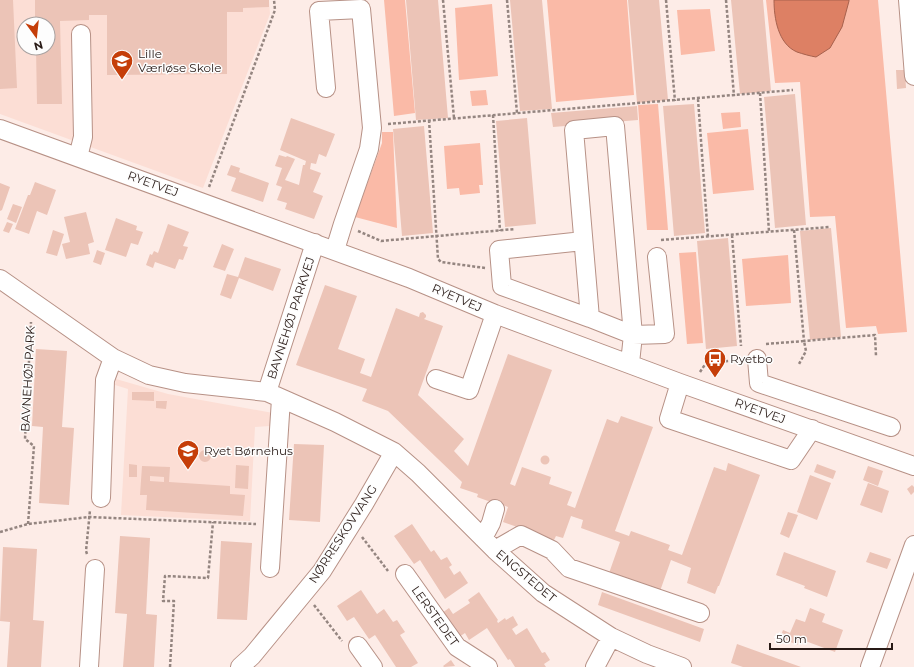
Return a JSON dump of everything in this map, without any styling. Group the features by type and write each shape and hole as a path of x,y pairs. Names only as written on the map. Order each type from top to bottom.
{"street":[{"path":"908,0 914,76"},
{"path":"326,88 319,11 361,8 372,128 369,149 342,224 336,250"},
{"path":"78,157 82,137 81,34"},
{"path":"590,318 574,130 615,126 633,335 630,363"},
{"name":"RYETVEJ","path":"0,128 336,250 409,278 495,314 914,466"},
{"path":"583,241 499,250 502,286 633,335 665,334 656,249"},
{"name":"BAVNEHØJ PARKVEJ","path":"274,395 314,243"},
{"name":"BAVNEHØJ PARK","path":"0,279 113,358 149,375 185,383 274,395 335,422 394,452"},
{"path":"436,379 469,390 495,314"},
{"path":"757,350 759,383 890,427"},
{"path":"101,498 105,380 113,358"},
{"path":"685,384 669,418 791,460 812,429"},
{"path":"270,568 274,395"},
{"name":"NØRRESKOVVANG","path":"240,667 252,656 322,571 352,524 394,452"},
{"name":"ENGSTEDET","path":"394,452 418,473 489,544 543,593 610,638 682,667"},
{"path":"495,509 491,523 489,544 521,535 552,550 569,568 700,613"},
{"path":"870,667 914,545"},
{"path":"89,667 95,569"},
{"name":"LERSTEDET","path":"405,574 457,647 488,667"},
{"path":"595,667 610,638"},
{"path":"358,646 373,667"}],"path":[{"path":"203,202 275,10 274,0"},
{"path":"443,0 454,118"},
{"path":"507,0 517,113"},
{"path":"666,0 675,101"},
{"path":"726,0 734,96"},
{"path":"372,128 386,124 429,120 572,110 793,90"},
{"path":"760,94 769,232"},
{"path":"698,99 708,237"},
{"path":"493,115 500,231"},
{"path":"429,120 438,259 441,262 500,270"},
{"path":"342,224 381,240 522,229"},
{"path":"656,249 708,237 830,227"},
{"path":"794,230 806,351 799,364"},
{"path":"685,384 706,362 742,360 732,235"},
{"name":"BAVNEHØJ PARK","path":"28,524 34,446 25,439 32,301"},
{"path":"741,346 757,350 804,341 875,335 876,356"},
{"path":"95,569 86,552 90,504 101,498"},
{"path":"0,532 28,524 89,517 272,525"},
{"path":"170,667 174,601 163,601 165,576 208,578 213,522"},
{"path":"352,524 390,573 405,574"},
{"path":"304,592 344,644 358,646"}],"shaded area":[{"name":"Lille Værløse Skole","path":"0,0 269,0 270,14 203,188 0,114"},
{"path":"384,0 405,0 415,113 394,116"},
{"path":"547,0 627,0 634,95 556,102"},
{"path":"766,0 878,0 907,332 878,334 876,326 846,328 835,216 810,217 800,82 775,83"},
{"path":"774,0 849,1 842,27 830,48 816,57 797,52 785,43 778,30"},
{"path":"492,4 498,76 459,80 455,8"},
{"path":"710,9 715,51 681,55 677,10"},
{"path":"486,90 488,105 472,106 470,91"},
{"path":"658,104 668,230 647,230 638,105"},
{"path":"740,112 741,127 723,129 721,113"},
{"path":"748,129 754,190 713,194 707,133"},
{"path":"382,132 393,132 397,228 355,217 382,143"},
{"path":"480,143 483,185 479,185 480,193 460,195 459,188 447,189 444,146"},
{"path":"696,252 703,343 687,344 679,253"},
{"path":"788,255 791,303 746,306 742,259"},
{"name":"Ryet Børnehus","path":"116,379 168,394 273,413 270,426 255,427 250,521 121,515 128,389 115,385"}],"building":[{"path":"0,0 13,0 17,88 0,89"},
{"path":"35,0 269,0 269,7 243,8 243,12 227,12 227,74 107,75 107,15 89,15 89,20 60,21 62,104 37,104 36,56 56,56 56,16 35,16"},
{"path":"406,0 438,0 448,118 416,120"},
{"path":"510,0 542,0 552,109 520,111"},
{"path":"628,0 659,0 668,100 637,103"},
{"path":"731,0 763,0 771,91 740,94"},
{"path":"896,70 905,70 906,88 897,89"},
{"path":"795,94 806,225 775,228 764,97"},
{"path":"694,104 705,233 674,236 663,106"},
{"path":"637,106 638,120 553,127 551,113"},
{"path":"291,118 335,134 326,157 319,154 316,164 311,163 310,169 321,173 313,192 323,196 314,219 285,209 287,203 277,200 282,187 276,185 282,168 275,166 279,155 295,159 285,180 299,185 303,165 305,165 306,161 280,150"},
{"path":"527,118 536,224 505,227 496,121"},
{"path":"424,126 433,233 402,236 393,129"},
{"path":"231,165 240,168 239,172 269,183 263,202 231,191 236,178 227,175"},
{"path":"35,182 56,190 47,215 37,211 29,234 15,229 28,195 30,195"},
{"path":"0,183 10,187 2,210 0,211"},
{"path":"13,204 22,207 16,223 7,219"},
{"path":"86,212 94,242 88,244 90,254 66,259 62,244 70,242 64,217"},
{"path":"116,218 137,226 136,230 143,232 138,245 131,243 126,257 105,250"},
{"path":"7,222 13,224 9,233 3,231"},
{"path":"168,224 189,232 183,246 188,247 183,260 179,259 175,269 155,262 153,268 146,265 150,254 152,255 154,251 158,253"},
{"path":"831,228 841,337 810,340 800,231"},
{"path":"53,230 64,234 57,256 46,253"},
{"path":"728,238 737,346 706,349 697,241"},
{"path":"222,244 234,249 225,271 213,267"},
{"path":"97,250 105,253 101,265 93,262"},
{"path":"245,257 281,269 273,291 239,278 231,299 220,295 227,274 238,277"},
{"path":"325,285 357,296 338,349 365,359 360,373 371,377 396,308 419,317 420,313 423,312 426,315 424,319 443,326 418,395 464,439 454,451 468,466 508,354 552,370 510,484 515,486 522,467 551,477 549,484 572,492 567,505 575,508 607,419 618,423 621,416 653,427 615,531 629,536 631,531 670,545 668,550 682,555 714,467 726,471 728,463 760,475 715,594 687,583 691,568 671,560 659,594 608,576 620,542 581,528 583,520 571,516 563,538 556,536 554,540 503,522 508,507 477,497 478,494 460,488 462,482 388,411 362,401 367,389 296,365"},
{"path":"36,349 67,351 62,427 74,428 69,505 39,503 43,427 32,426"},
{"path":"132,392 154,392 154,401 132,400"},
{"path":"156,401 167,401 166,409 156,408"},
{"path":"294,444 324,445 320,522 289,520"},
{"path":"203,450 207,450 211,456 207,462 203,462 199,458 199,454"},
{"path":"545,455 550,460 545,465 540,460"},
{"path":"129,464 137,465 137,477 129,477"},
{"path":"817,464 836,471 833,479 814,472"},
{"path":"236,465 249,466 248,489 235,488"},
{"path":"142,466 170,467 169,482 230,486 230,494 245,495 243,516 146,510 147,495 140,495","holes":["150,476 164,477 164,482 150,481"]},
{"path":"868,466 883,471 878,486 863,480"},
{"path":"810,475 831,483 817,520 797,512"},
{"path":"868,483 889,491 882,513 860,505"},
{"path":"912,485 914,487 914,492 911,495 907,489"},
{"path":"788,512 798,515 789,538 780,534"},
{"path":"412,524 431,552 434,550 441,560 447,557 452,565 449,567 454,575 460,571 468,583 445,599 420,560 414,564 394,536"},
{"path":"120,536 150,538 146,614 157,615 154,667 123,667 127,614 115,613"},
{"path":"221,541 252,543 247,620 217,619"},
{"path":"3,547 37,549 33,620 44,621 41,667 7,667 10,622 0,621"},
{"path":"784,552 836,571 827,597 804,588 805,586 776,575"},
{"path":"870,552 891,559 887,569 866,562"},
{"path":"361,590 377,614 384,609 393,622 397,620 405,632 400,635 418,663 411,667 396,667 375,635 369,639 354,617 347,621 337,606"},
{"path":"479,592 498,620 498,623 505,618 506,620 513,616 518,625 512,629 516,635 527,628 542,653 545,652 550,660 544,664 546,667 515,667 510,659 508,660 487,628 469,640 465,633 459,637 442,613 449,608 453,614 470,603 468,600"},
{"path":"602,592 704,629 700,642 598,605"},
{"path":"810,608 825,614 822,622 843,630 835,652 800,639 798,645 780,638 783,630 790,633 796,619 805,622"},
{"path":"737,644 801,667 743,667 731,663"},
{"path":"451,660 455,666 443,666"}],"place":[{"name":"Lille Værløse Skole","path":"122,80"},
{"name":"Ryetbo","path":"715,378"},
{"name":"Ryet Børnehus","path":"188,470"}]}
